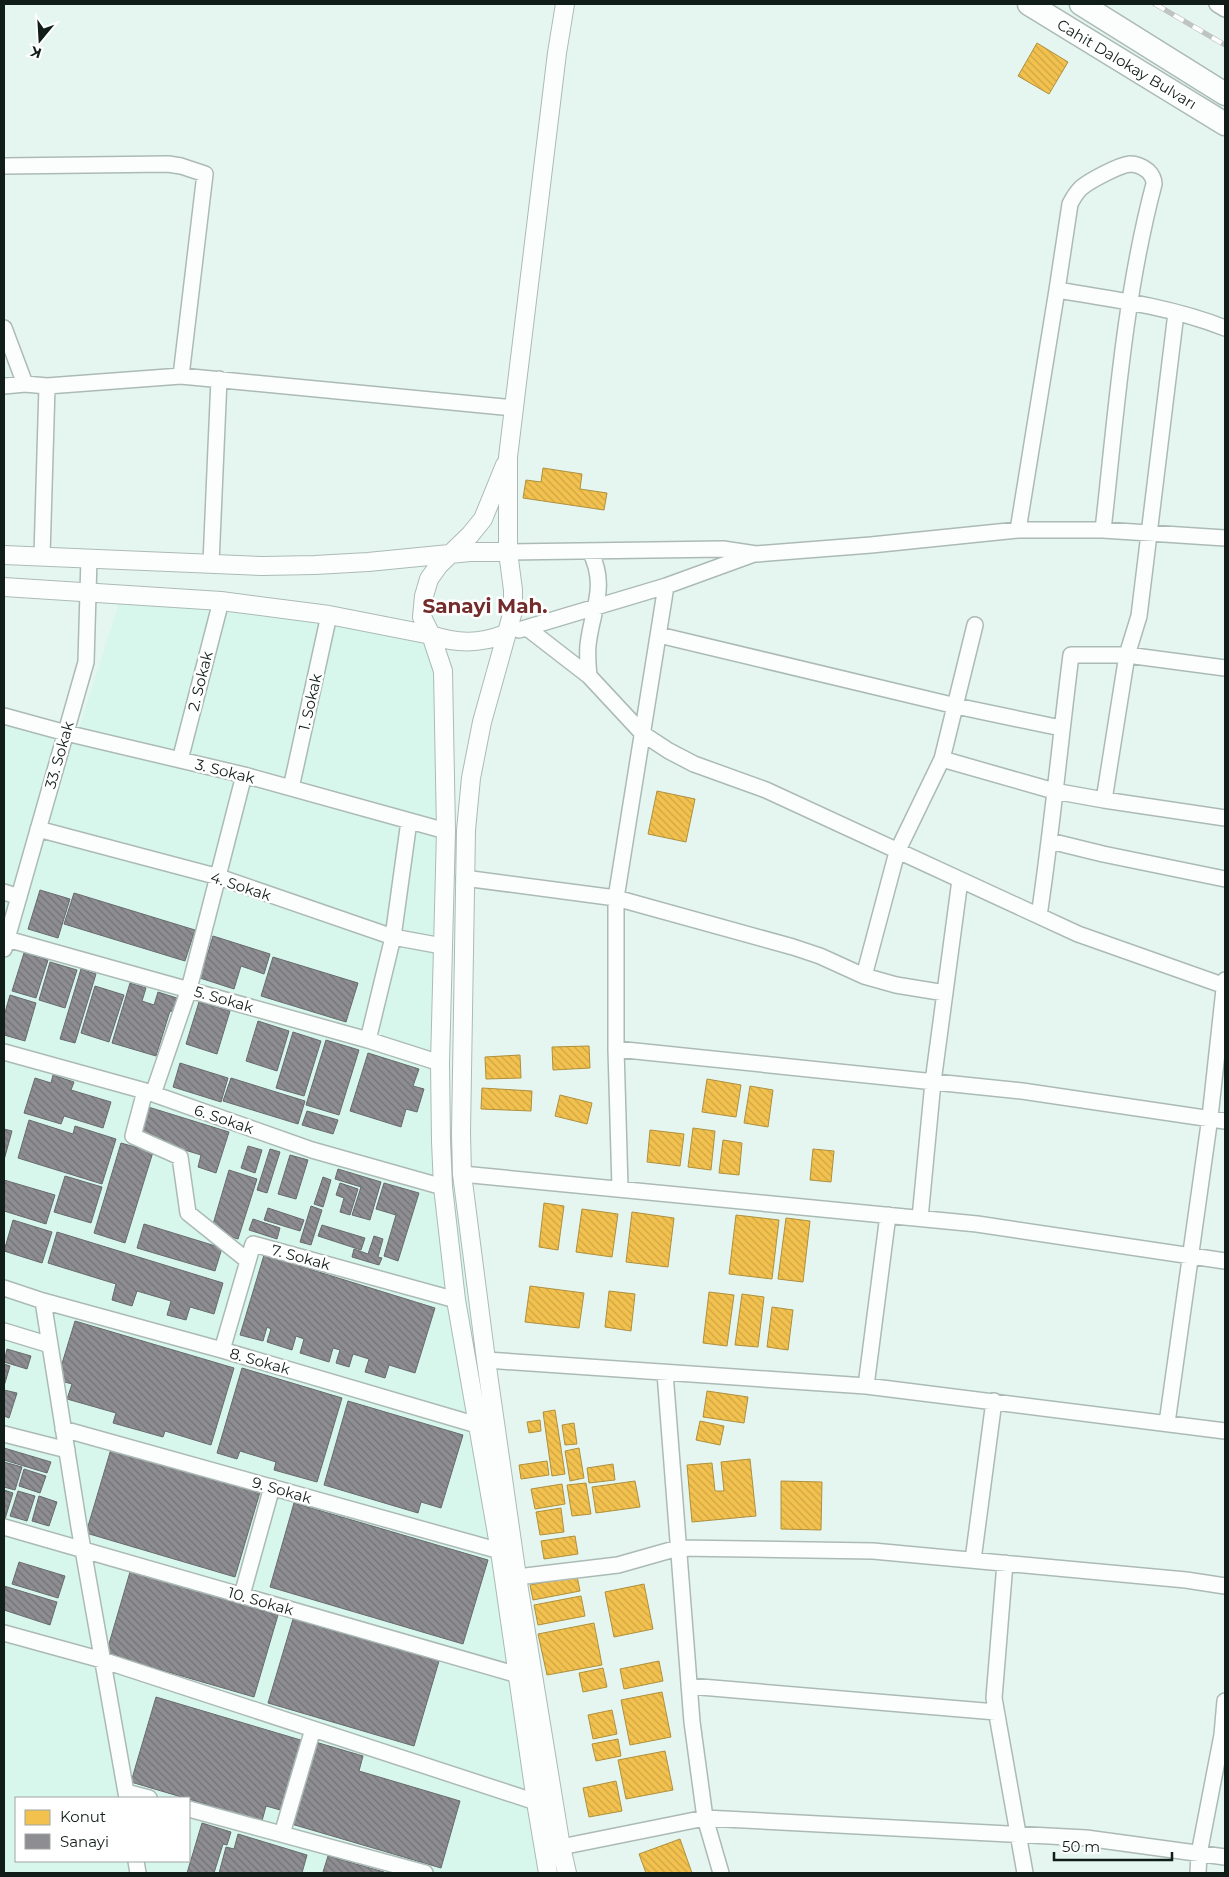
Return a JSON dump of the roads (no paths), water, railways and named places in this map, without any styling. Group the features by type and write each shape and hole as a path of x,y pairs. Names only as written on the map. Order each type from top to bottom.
{"main road":[{"name":"Cahit Dalokay Bulvarı","path":"1029,4 1225,124"},
{"name":"Cahit Dalokay Bulvarı","path":"1081,4 1225,94"}],"street":[{"path":"564,4 508,457 508,552 511,566 513,611 505,634 482,722 471,778 466,830 462,1174 517,1578 561,1847 567,1873"},
{"path":"1217,4 1225,9"},
{"path":"4,166 168,164 205,174 181,376"},
{"path":"1018,530 1070,204 1086,184 1123,165 1136,165 1147,170 1154,179 1141,233 1130,302 1103,530"},
{"path":"1057,290 1130,302 1208,321 1225,328"},
{"path":"1104,800 1127,655 1139,616 1151,532 1176,313"},
{"path":"4,328 25,384"},
{"path":"4,386 25,384 47,386 181,376 218,378 514,408"},
{"path":"211,563 218,378"},
{"path":"42,556 47,386"},
{"path":"508,457 483,519 470,536 439,565 429,579 424,596 422,616 431,635 443,671 446,831 440,1063 441,1141 444,1187 456,1300 500,1551 548,1873"},
{"path":"4,555 262,566 368,562 470,552 723,549 756,554 871,545 1018,530 1103,530 1225,538"},
{"path":"589,676 588,646 598,598 599,580 598,570 590,551"},
{"path":"4,587 221,601 330,616 431,635 447,641 470,643 490,640 666,586 756,554"},
{"name":"33. Sokak","path":"5,944 86,662 88,558"},
{"path":"620,1188 616,1049 616,898 666,586"},
{"name":"2. Sokak","path":"180,760 221,601"},
{"name":"1. Sokak","path":"291,788 330,616"},
{"path":"864,976 897,852 942,759 975,626"},
{"path":"527,628 589,676 643,734 694,764 766,790 1078,934 1225,986"},
{"path":"658,635 956,706 1061,728"},
{"path":"1039,916 1050,840 1061,728 1071,655 1127,655 1225,668"},
{"name":"3. Sokak","path":"4,716 291,788 446,831"},
{"path":"942,759 1054,791 1225,818"},
{"path":"244,776 189,989 133,1136 180,1157 188,1213 248,1261"},
{"path":"368,1040 393,937 409,821"},
{"name":"4. Sokak","path":"38,829 219,877 393,937 442,946"},
{"path":"1050,840 1103,854 1225,879"},
{"path":"464,878 616,898 793,947 820,956 864,976 896,985 945,992"},
{"path":"920,1218 933,1082 960,880"},
{"path":"4,892 19,897"},
{"name":"5. Sokak","path":"5,944 189,989 368,1040 440,1063"},
{"path":"1167,1423 1210,1117 1225,980"},
{"path":"616,1049 1022,1091 1210,1117 1225,1121"},
{"name":"6. Sokak","path":"4,1052 149,1093 312,1150 444,1187"},
{"path":"462,1174 977,1224 1225,1261"},
{"path":"866,1386 888,1215"},
{"name":"7. Sokak","path":"222,1350 253,1244 456,1300"},
{"name":"8. Sokak","path":"4,1288 43,1301 222,1350 478,1425"},
{"path":"43,1301 83,1549 126,1795 141,1797"},
{"path":"4,1331 50,1345"},
{"path":"486,1360 866,1386 1225,1431"},
{"path":"665,1373 692,1722 705,1818 721,1873"},
{"path":"973,1560 994,1401"},
{"name":"9. Sokak","path":"63,1429 500,1551"},
{"path":"4,1434 67,1450"},
{"path":"242,1595 272,1487"},
{"name":"10. Sokak","path":"4,1527 518,1675"},
{"path":"517,1578 618,1565 678,1548 873,1551 1186,1580 1225,1586"},
{"path":"1005,1563 994,1698 1025,1873"},
{"path":"4,1633 102,1660 536,1802"},
{"path":"689,1686 996,1712"},
{"path":"1198,1873 1199,1854 1224,1735 1225,1701"},
{"path":"282,1834 313,1729"},
{"path":"190,1809 425,1873"},
{"path":"561,1847 705,1818 1086,1838 1225,1858"}],"railway":[{"path":"1155,4 1225,45"}],"district":[{"name":"Sanayi Mah.","path":"485,606"}]}
